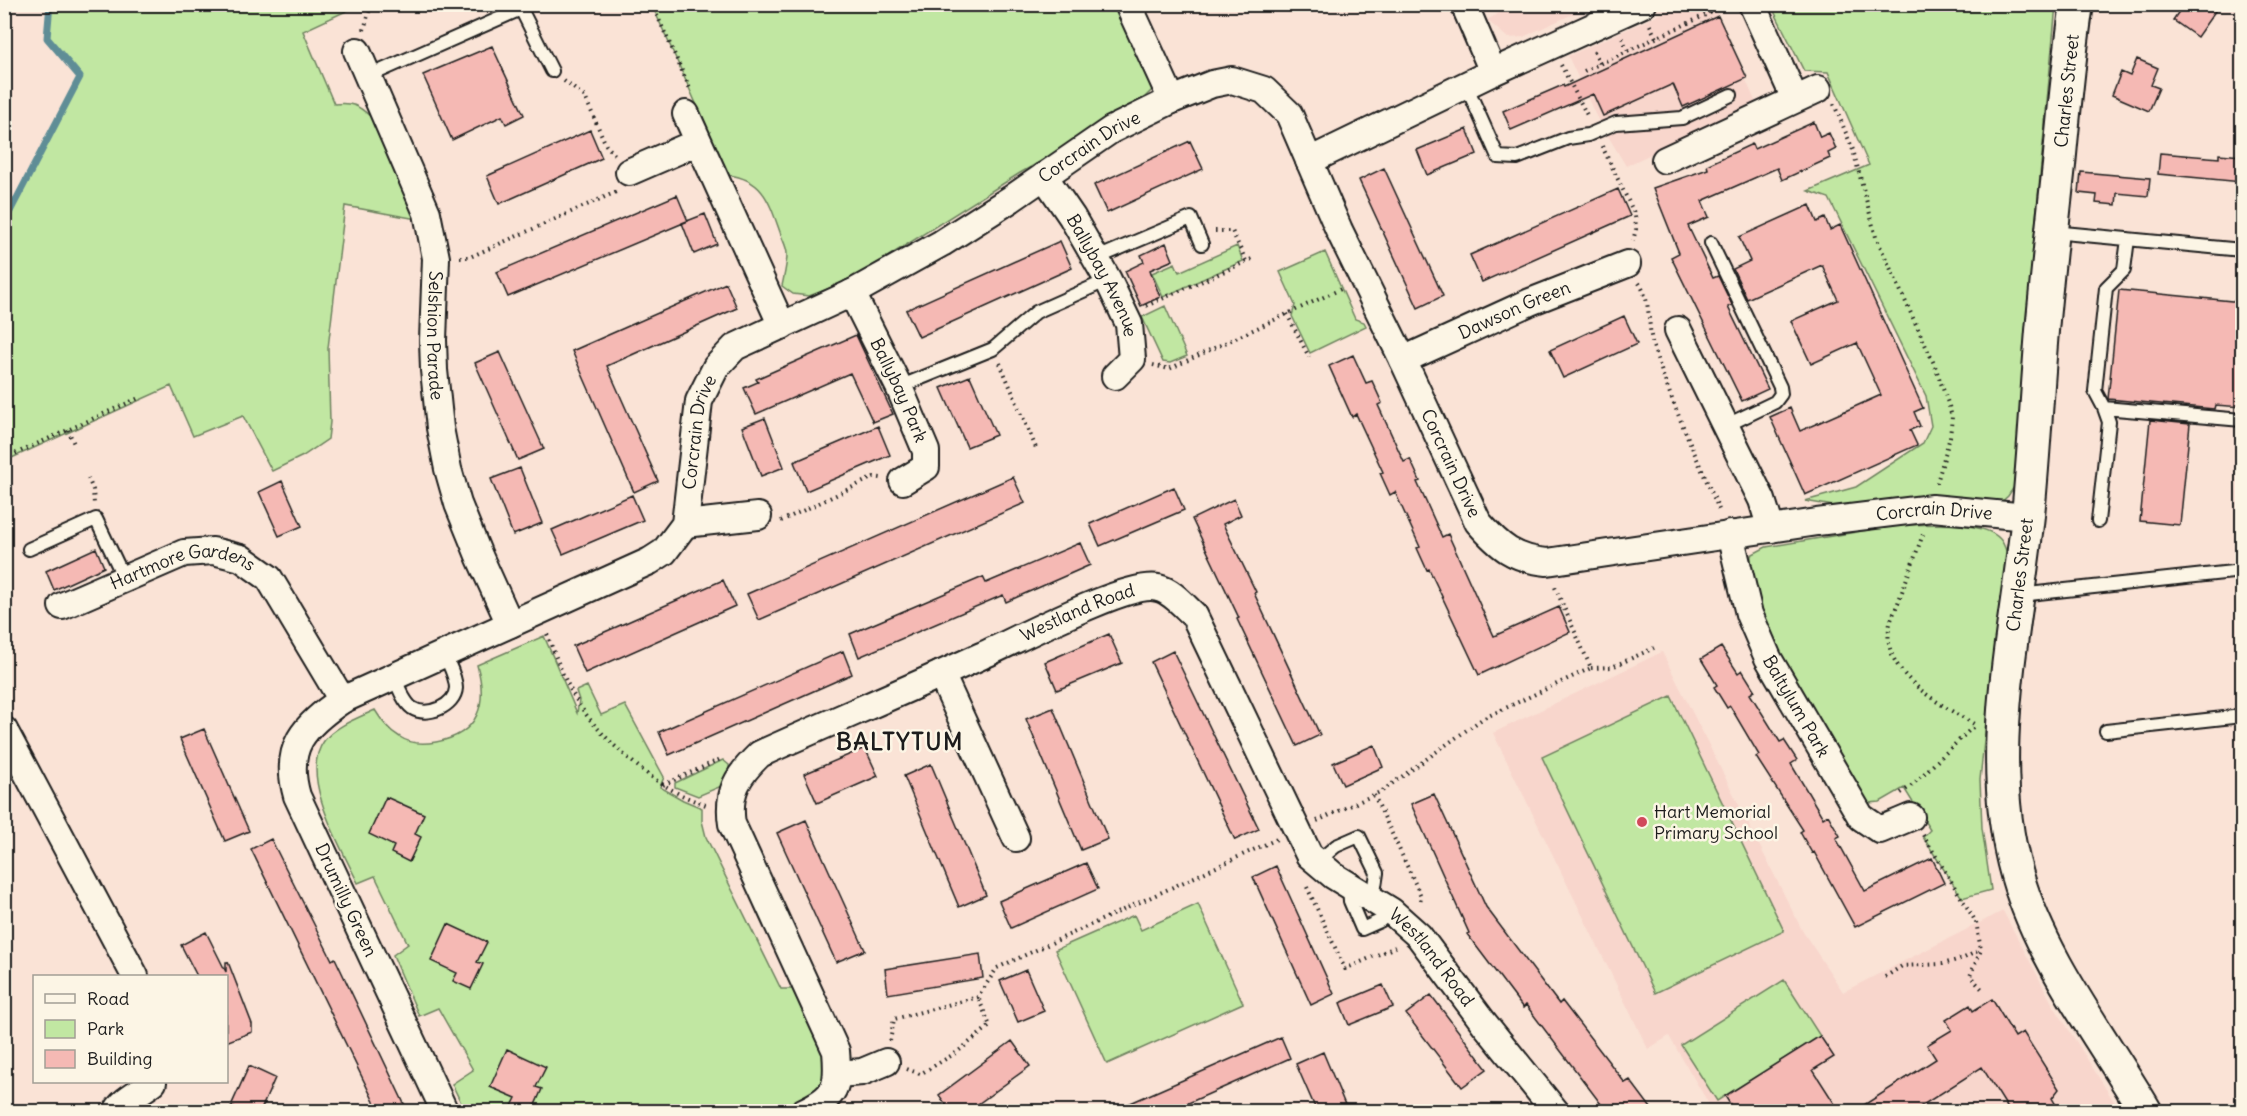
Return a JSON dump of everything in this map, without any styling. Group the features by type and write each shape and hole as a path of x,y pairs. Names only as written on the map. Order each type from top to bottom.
{"street":[{"path":"1128,4 1172,100"},
{"path":"1464,4 1493,72"},
{"path":"1309,161 1493,72 1642,4"},
{"path":"1665,160 1807,94 1752,4"},
{"name":"Charles Street","path":"2077,4 2052,232 2018,595 1989,731 2020,884 2034,920 2061,976 2146,1112"},
{"name":"Selshion Parade","path":"357,51 427,213 436,258 434,370 440,428 448,469 458,504 510,624"},
{"name":"Corcrain Drive","path":"685,524 699,401 716,367 735,348 852,293 942,243 1111,130 1172,100 1212,84 1232,80 1264,90 1289,114 1339,230 1403,360 1478,522 1509,553 1547,562 1730,534 1932,508 2027,517"},
{"path":"686,114 782,326"},
{"path":"629,172 698,142"},
{"name":"Ballybay Avenue","path":"1044,176 1103,269 1128,324 1123,367"},
{"name":"Dawson Green","path":"1403,360 1530,302 1627,264"},
{"name":"Ballybay Park","path":"852,293 899,387 926,451 926,467 903,481"},
{"path":"1678,330 1762,500 1771,529"},
{"path":"342,700 650,561 664,552 685,524 758,516"},
{"name":"Baltylum Park","path":"1730,534 1749,614 1768,658 1861,817 1880,830 1911,818"},
{"name":"Hartmore Gardens","path":"62,606 184,553 213,551 241,558 269,578 342,700"},
{"name":"Westland Road","path":"730,813 734,789 741,772 760,754 1092,604 1139,588 1157,587 1175,597 1194,615 1309,855 1349,885 1382,905 1419,936 1484,1023 1556,1112"},
{"path":"941,674 1016,838"},
{"name":"Drumilly Green","path":"342,700 317,717 304,732 294,754 292,778 297,796 445,1112"},
{"path":"4,730 134,975"},
{"path":"730,813 732,824 762,892 836,1051 838,1074 834,1090 822,1103 803,1112"},
{"path":"838,1074 862,1072 886,1062"},
{"path":"117,1112 119,1105 152,1083"}],"lane":[{"path":"369,76 521,9 552,71"},
{"path":"1466,85 1498,157 1517,158 1568,138 1595,132 1616,123 1682,118 1731,95"},
{"path":"899,387 993,349 1036,312 1103,269 1191,218 1202,244"},
{"path":"2052,232 2242,250"},
{"path":"2098,520 2109,423 2096,391 2106,288 2124,270 2128,239"},
{"path":"1711,243 1780,387 1781,394 1775,402 1725,426"},
{"path":"2104,408 2242,420"},
{"path":"28,549 96,519 124,578"},
{"path":"2018,595 2242,571"},
{"path":"394,676 404,697 413,708 427,712 441,708 452,699 456,689 454,675 444,653"},
{"path":"2106,731 2242,716"},
{"path":"1317,862 1336,846 1359,836 1377,873 1382,905"}],"path":[{"path":"652,4 693,96 686,114"},
{"path":"1584,71 1710,14 1706,4"},
{"path":"1551,46 1635,215 1636,229 1627,264 1646,293 1649,335 1670,398 1730,534"},
{"path":"436,258 470,257 619,190 629,172 606,145 585,98 552,71"},
{"path":"1807,94 1833,102 1862,181 1876,237 1935,366 1952,417 1950,437 1932,508 1889,629 1890,649 1899,667 1916,687 1940,704 1989,731 1897,795"},
{"path":"1197,231 1232,231 1246,262"},
{"path":"1159,301 1252,259"},
{"path":"1123,367 1169,369 1363,279"},
{"path":"1287,314 1309,357"},
{"path":"993,349 1036,448"},
{"path":"10,456 141,397"},
{"path":"68,429 75,446"},
{"path":"758,516 775,524 874,477 903,481"},
{"path":"88,478 93,490 96,519"},
{"path":"1547,562 1550,578 1591,668"},
{"path":"538,611 575,703 608,738 663,785 681,795 730,813"},
{"path":"978,997 990,1026 956,1053 920,1074 886,1062 894,1019 978,997 997,968 1382,791 1482,719 1591,668 1612,668 1654,648"},
{"path":"663,785 722,758 760,754"},
{"path":"1374,795 1420,896 1419,936"},
{"path":"1911,818 1976,922 1981,950 1970,976 1982,988"},
{"path":"1885,977 1902,966 1943,964 1981,950"}],"shaded area":[{"path":"1496,5 1587,5 1588,7 1523,37 1508,38 1487,20 1499,13"},
{"path":"1681,5 1713,5 1756,103 1626,166 1596,116 1568,56"},
{"name":"Hart Memorial Primary School","path":"1662,652 1803,932 1843,992 2003,911 2052,1003 2120,1111 1713,1111 1669,1036 1648,1049 1493,733"}],"green space":[{"path":"50,5 359,5 303,31 334,104 354,105 371,117 417,219 345,206 328,348 330,422 328,439 303,456 272,471 243,416 193,436 171,386 5,461 4,223 79,77 47,38"},
{"path":"652,5 1117,5 1153,89 1108,124 1020,173 849,281 809,296 793,294 782,286 787,251 768,201 763,193 749,181 728,175"},
{"path":"1771,5 2056,5 2025,335 2016,484 1998,505 1839,507 1805,501 1856,487 1923,443 1931,426 1926,396 1829,198 1808,191 1869,165 1828,72 1804,71"},
{"path":"1237,246 1243,261 1163,297 1152,273 1175,263 1179,272"},
{"path":"1325,252 1355,319 1364,322 1366,326 1310,353 1292,316 1295,305 1280,272"},
{"path":"1165,306 1187,356 1170,363 1163,362 1142,317"},
{"path":"1952,524 1980,528 2000,539 2008,556 1990,682 1980,780 1982,828 1991,890 1962,898 1923,837 1930,830 1904,788 1880,802 1868,803 1850,778 1760,622 1750,582 1751,555 1766,547 1898,525"},
{"path":"544,636 577,713 579,700 576,691 587,686 601,715 625,705 664,777 660,787 702,808 706,837 781,989 799,989 827,1061 827,1080 808,1098 778,1111 465,1111 452,1084 473,1070 438,1008 419,1016 393,955 408,944 375,876 358,883 342,851 319,792 316,773 317,756 324,741 334,731 375,710 392,731 404,739 422,743 451,738 462,732 477,715 481,692 477,665"},
{"path":"1671,696 1784,931 1655,993 1542,757"},
{"path":"723,760 729,765 729,774 724,785 698,796 675,787 675,783"},
{"path":"1198,904 1243,1003 1107,1064 1055,950 1134,915 1141,930"},
{"path":"1784,980 1820,1036 1717,1101 1681,1045"}],"building":[{"path":"2184,4 2220,4 2197,37 2173,20"},
{"path":"1718,16 1747,78 1683,107 1673,84 1603,116 1593,94 1511,130 1503,111 1563,85 1564,87"},
{"path":"492,46 524,115 506,124 502,116 452,140 423,75"},
{"path":"2137,59 2158,68 2151,85 2159,88 2149,111 2112,95 2121,72 2130,76"},
{"path":"1814,122 1820,137 1829,133 1836,149 1828,153 1830,158 1782,180 1777,168 1702,201 1709,217 1688,226 1713,278 1718,276 1732,305 1728,307 1768,389 1742,401 1671,257 1679,253 1653,188 1708,169 1707,165 1752,144 1754,149"},
{"path":"1467,129 1477,154 1427,175 1417,150"},
{"path":"590,130 602,158 499,204 487,176"},
{"path":"1190,141 1203,169 1107,213 1094,185"},
{"path":"2160,153 2219,158 2219,154 2242,156 2242,182 2158,174"},
{"path":"1384,168 1443,296 1418,308 1359,180"},
{"path":"2081,172 2150,178 2148,196 2117,193 2116,205 2096,203 2097,195 2079,193"},
{"path":"1618,189 1630,216 1482,282 1470,255"},
{"path":"677,195 688,221 508,297 497,272"},
{"path":"1810,205 1817,222 1825,218 1830,230 1840,225 1923,408 1914,412 1920,426 1910,430 1917,445 1805,495 1770,417 1790,408 1800,431 1881,395 1857,343 1811,364 1791,321 1838,300 1822,265 1747,299 1733,269 1750,261 1739,237"},
{"path":"705,214 717,244 694,254 682,223"},
{"path":"1060,241 1072,268 919,337 906,310"},
{"path":"1166,243 1173,260 1150,270 1160,297 1141,306 1125,271 1144,262 1141,255"},
{"path":"726,283 737,308 607,366 658,481 634,492 572,351"},
{"path":"2119,290 2242,302 2242,407 2215,405 2214,409 2108,399"},
{"path":"1624,316 1637,344 1563,378 1550,350"},
{"path":"856,335 893,414 873,422 850,373 756,414 744,388 758,382 756,379"},
{"path":"500,352 544,449 518,460 475,363"},
{"path":"1353,355 1366,383 1372,381 1382,403 1378,405 1404,462 1410,459 1420,481 1417,482 1442,537 1448,534 1494,636 1559,607 1570,632 1479,675 1429,569 1427,570 1417,548 1420,547 1395,492 1390,495 1380,473 1383,472 1356,414 1352,417 1329,366"},
{"path":"970,376 996,435 967,447 941,388"},
{"path":"765,418 784,467 761,476 742,427"},
{"path":"2150,420 2190,424 2180,525 2140,521"},
{"path":"878,426 890,455 806,491 794,462"},
{"path":"520,468 542,523 513,535 491,479"},
{"path":"1013,477 1025,503 759,620 747,594"},
{"path":"282,481 302,526 279,536 259,492"},
{"path":"1174,487 1184,510 1100,546 1090,524"},
{"path":"632,495 643,520 563,554 552,530"},
{"path":"1234,499 1241,515 1223,524 1320,735 1297,746 1192,519"},
{"path":"1080,543 1090,565 1006,602 1003,595 859,657 850,634 983,577 986,583"},
{"path":"96,548 104,567 54,590 46,571"},
{"path":"723,580 735,606 585,673 573,646"},
{"path":"1109,634 1122,663 1057,690 1045,662"},
{"path":"1721,647 1738,673 1742,670 1755,691 1750,694 1780,742 1784,740 1797,760 1791,764 1823,818 1828,815 1840,836 1836,838 1865,891 1932,858 1944,883 1855,927 1814,852 1812,853 1800,832 1803,830 1756,757 1759,755 1730,706 1727,708 1714,687 1717,685 1701,659"},
{"path":"843,651 852,674 669,755 659,732"},
{"path":"1173,651 1259,829 1235,840 1151,662"},
{"path":"1053,708 1108,839 1081,850 1026,719"},
{"path":"204,729 249,831 225,841 180,739"},
{"path":"1374,745 1383,767 1343,785 1333,763"},
{"path":"865,748 878,776 817,803 804,774"},
{"path":"931,764 986,895 959,907 904,776"},
{"path":"1434,794 1486,907 1559,1004 1562,1001 1625,1083 1630,1080 1654,1112 1607,1112 1526,1005 1523,1008 1467,934 1469,933 1411,804"},
{"path":"386,797 424,814 415,834 421,837 409,862 391,853 394,846 369,834"},
{"path":"806,820 865,950 836,962 777,833"},
{"path":"271,839 332,960 335,958 408,1112 379,1112 251,849"},
{"path":"1086,863 1098,889 1011,928 999,901"},
{"path":"1276,866 1334,994 1311,1005 1253,877"},
{"path":"448,924 487,942 477,962 483,964 471,989 453,981 457,973 431,961"},
{"path":"206,932 226,972 226,962 228,962 252,1024 252,1032 228,1041 228,975 196,975 181,945"},
{"path":"980,954 983,978 888,994 885,969"},
{"path":"1026,970 1044,1011 1018,1022 1000,981"},
{"path":"1383,985 1393,1007 1349,1025 1340,1003"},
{"path":"1431,995 1487,1069 1462,1087 1406,1014"},
{"path":"1992,999 2015,1037 2023,1032 2059,1089 2052,1098 2060,1112 2010,1112 1982,1067 1912,1112 1853,1112 1936,1059 1927,1045 1952,1030 1946,1020 1970,1005 1973,1011"},
{"path":"1820,1036 1834,1057 1813,1070 1840,1112 1735,1112 1725,1096"},
{"path":"1281,1037 1290,1058 1168,1112 1110,1112"},
{"path":"1012,1041 1030,1066 967,1112 951,1112 939,1095"},
{"path":"507,1049 546,1067 536,1087 542,1089 532,1112 524,1112 512,1106 516,1098 490,1087"},
{"path":"1323,1052 1348,1112 1317,1112 1296,1064"},
{"path":"249,1066 275,1078 260,1112 244,1112 231,1106"}],"waterway":[{"path":"4,223 80,77 47,38 50,4"}],"place":[{"name":"Hart Memorial Primary School","path":"1642,822"}],"district":[{"name":"BALTYTUM","path":"900,742"}]}
